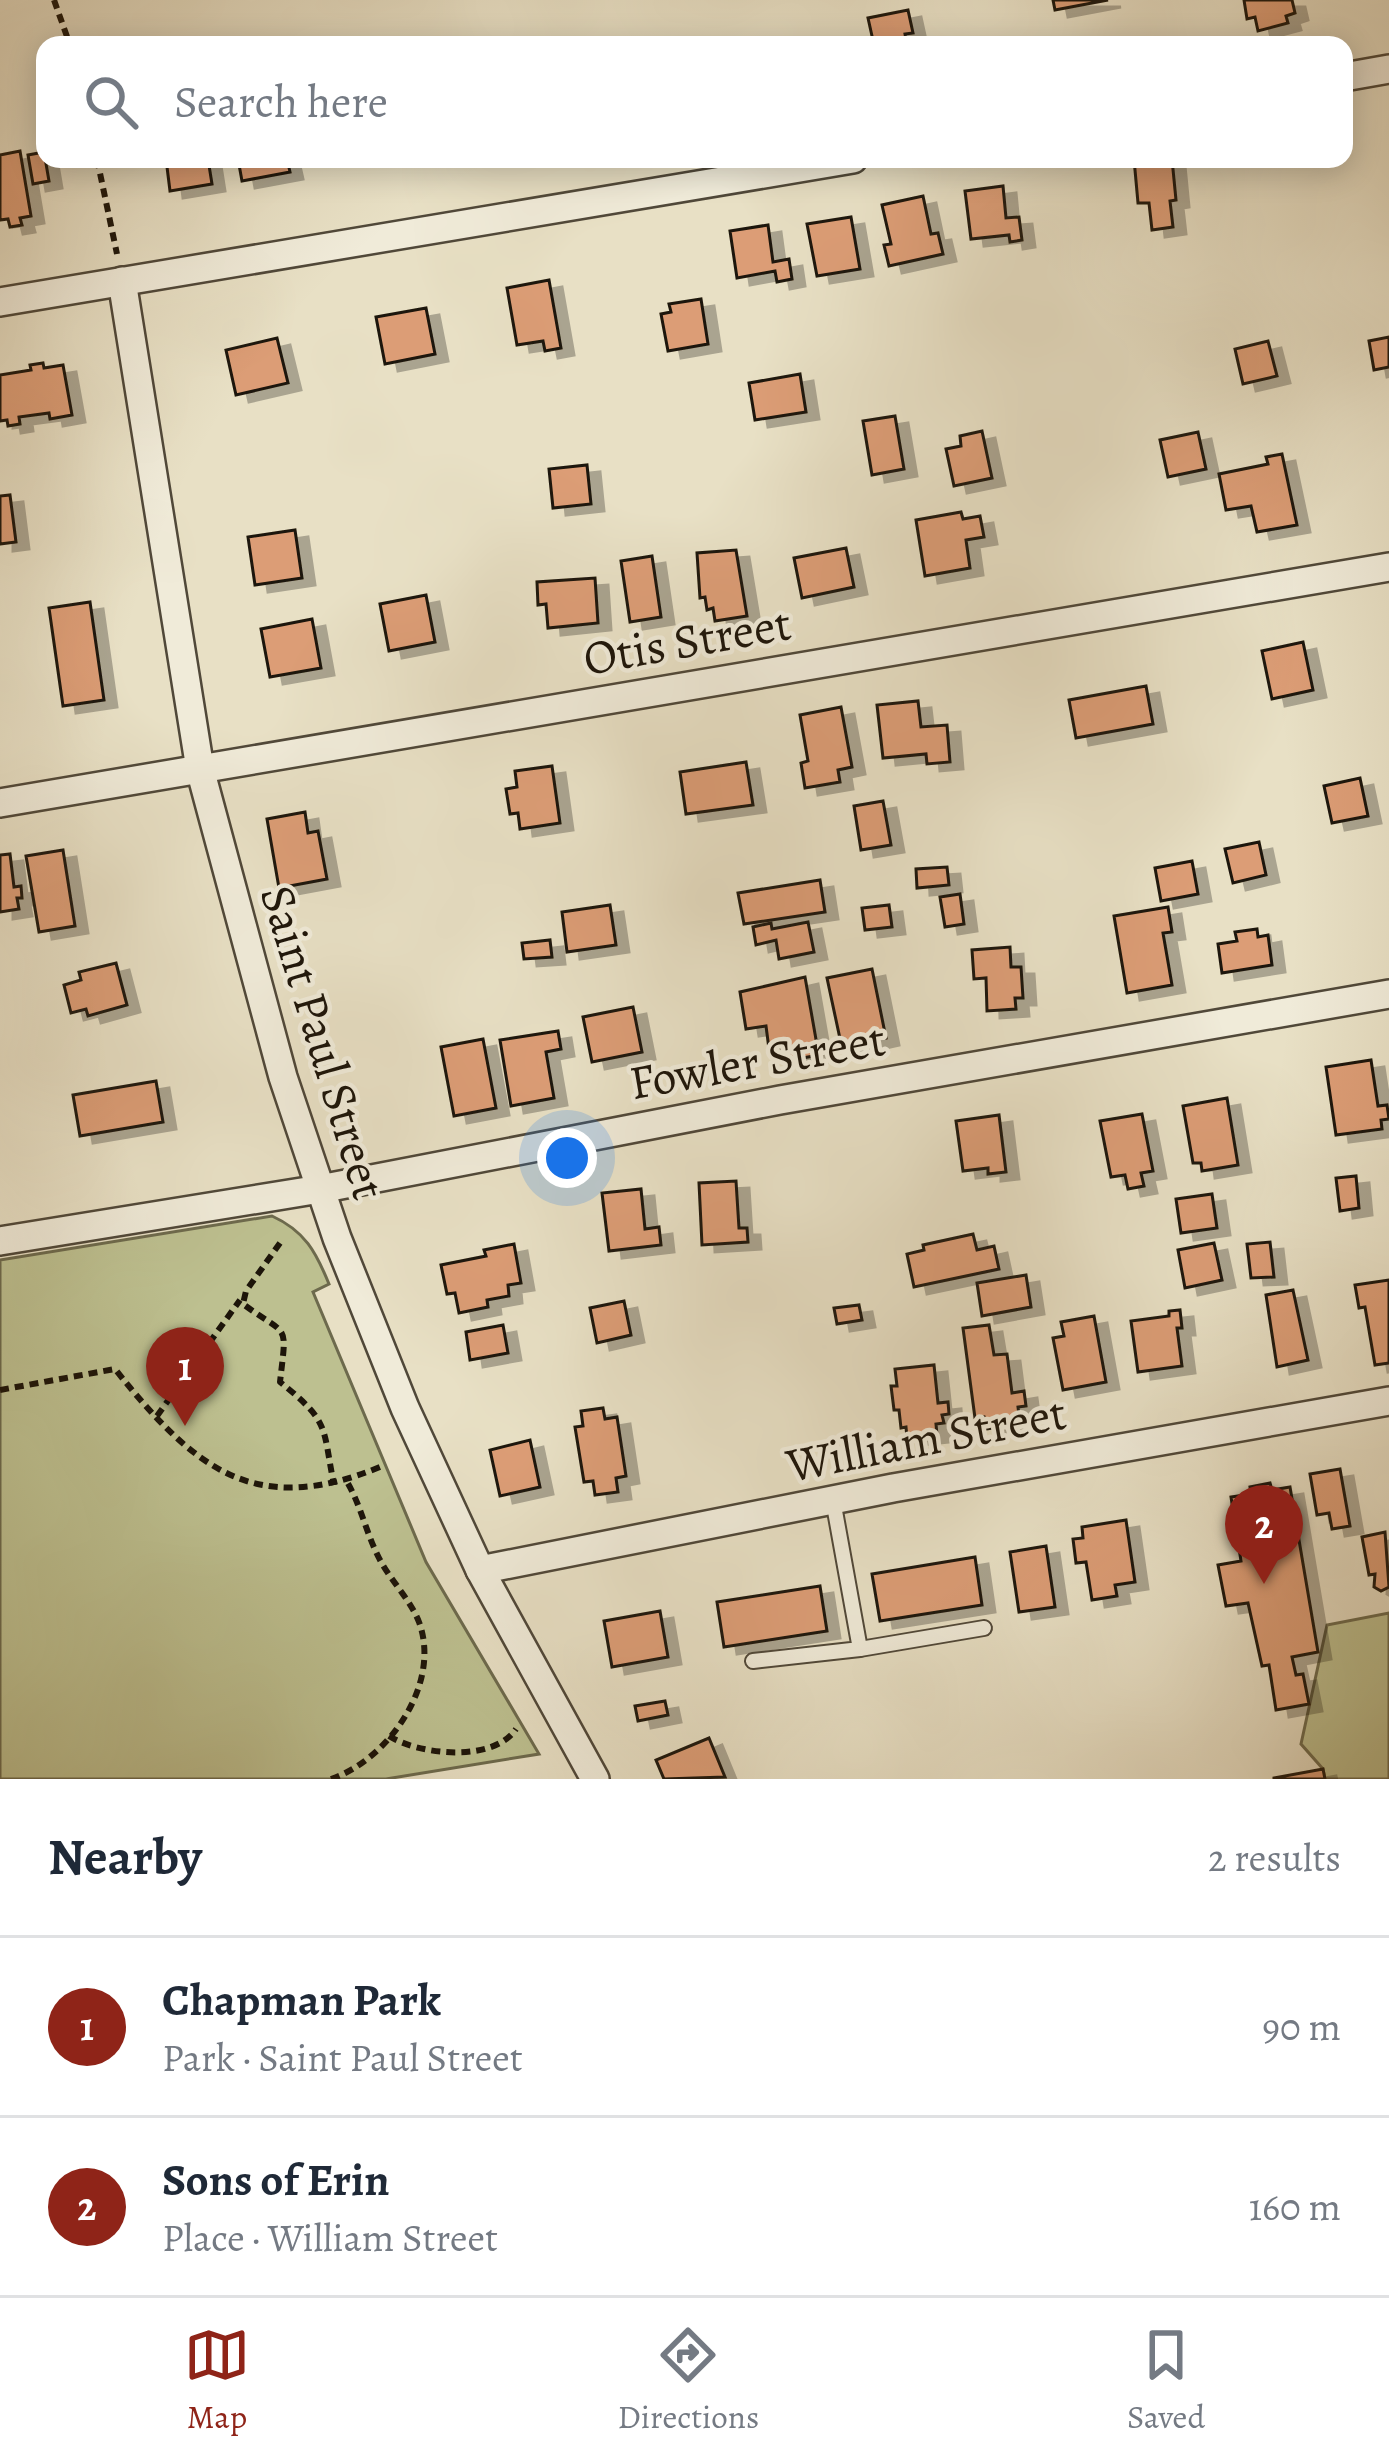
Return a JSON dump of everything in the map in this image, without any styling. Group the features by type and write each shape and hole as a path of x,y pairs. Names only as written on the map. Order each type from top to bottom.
{"street":[{"path":"1353,75 1389,69"},
{"path":"0,302 799,168"},
{"name":"Saint Paul Street","path":"122,281 200,769 259,997 320,1189 397,1389 480,1570 596,1779"},
{"name":"Otis Street","path":"0,802 1389,567"},
{"name":"Fowler Street","path":"0,1241 320,1189 780,1100 1389,994"},
{"name":"William Street","path":"480,1570 833,1500 1389,1400"}],"lane":[{"path":"833,1500 860,1649"},
{"path":"753,1661 984,1628"}],"path":[{"path":"54,0 67,36"},
{"path":"99,168 122,281"},
{"path":"157,1417 280,1243"},
{"path":"242,1297 248,1308 275,1322 284,1336 280,1382 314,1412 327,1432 334,1485"},
{"path":"0,1390 115,1369 157,1417 212,1467 237,1481 262,1487 334,1485 380,1467"},
{"path":"331,1779 379,1750 410,1707 424,1665 420,1626 378,1556 346,1480"},
{"path":"389,1736 407,1747 448,1753 485,1748 509,1739 516,1729"}],"green space":[{"path":"272,1216 301,1236 319,1262 329,1284 313,1292 426,1562 539,1754 386,1779 0,1779 0,1260"},
{"path":"1389,1613 1389,1779 1325,1779 1323,1769 1301,1744 1327,1625"}],"building":[{"path":"1053,0 1108,0 1055,10"},
{"path":"1244,0 1292,0 1295,13 1286,16 1288,23 1258,31 1255,17 1247,19"},
{"path":"908,10 913,33 872,36 868,18"},
{"path":"20,151 31,216 20,218 22,225 10,227 8,219 0,220 0,155"},
{"path":"36,154 36,168 47,168 49,181 33,184 28,155"},
{"path":"167,168 209,168 212,184 170,191"},
{"path":"240,168 289,168 290,172 242,181"},
{"path":"1135,168 1173,168 1173,227 1152,230 1149,203 1138,203"},
{"path":"1003,186 1006,218 1019,217 1022,240 1010,242 1009,235 971,239 965,191"},
{"path":"923,196 931,234 938,233 943,254 889,266 884,245 891,244 882,205"},
{"path":"851,217 860,269 817,276 807,224"},
{"path":"768,225 773,262 789,259 792,279 777,282 775,271 737,278 730,231"},
{"path":"549,280 561,348 545,351 543,341 517,345 507,288"},
{"path":"701,299 708,344 668,351 661,314 671,312 669,304"},
{"path":"426,308 435,354 385,364 376,317"},
{"path":"1389,337 1389,367 1374,370 1369,341"},
{"path":"277,338 288,383 236,395 226,350"},
{"path":"1268,341 1277,376 1243,384 1235,349"},
{"path":"43,363 44,368 63,365 72,415 19,417 20,424 8,426 7,420 0,421 0,375"},
{"path":"800,374 806,412 755,420 749,383"},
{"path":"895,416 904,469 872,475 863,421"},
{"path":"982,431 992,478 954,486 946,449 961,446 960,436"},
{"path":"1198,432 1206,469 1168,477 1160,440"},
{"path":"1282,454 1297,525 1257,532 1251,506 1226,510 1219,474 1268,464 1266,457"},
{"path":"587,465 591,504 553,508 549,469"},
{"path":"10,495 16,542 0,544 0,496"},
{"path":"961,512 963,519 980,516 984,537 966,540 970,568 925,576 916,520"},
{"path":"295,530 302,578 255,585 248,537"},
{"path":"846,548 854,587 802,598 794,558"},
{"path":"736,550 747,616 715,621 713,608 707,610 705,597 700,598 697,553"},
{"path":"652,556 661,617 630,622 621,561"},
{"path":"595,578 598,623 548,628 546,604 538,605 537,582"},
{"path":"426,595 435,642 389,651 380,604"},
{"path":"90,602 104,700 63,706 49,608"},
{"path":"312,619 321,668 270,677 261,629"},
{"path":"1303,642 1313,690 1272,699 1262,651"},
{"path":"1146,686 1153,724 1076,738 1069,700"},
{"path":"918,701 921,727 947,725 950,762 927,764 926,754 883,758 877,705"},
{"path":"841,707 852,767 838,770 840,782 805,788 801,763 808,761 800,715"},
{"path":"746,762 753,805 686,814 680,772"},
{"path":"552,766 560,823 520,829 518,813 510,814 506,789 517,787 515,771"},
{"path":"1360,778 1368,816 1332,823 1324,786"},
{"path":"883,801 891,845 861,850 854,806"},
{"path":"305,812 308,833 318,831 327,879 279,888 267,819"},
{"path":"1259,842 1266,875 1233,883 1225,849"},
{"path":"63,850 75,926 39,932 26,856"},
{"path":"10,854 14,887 21,886 22,898 17,898 19,909 0,912 0,855"},
{"path":"1192,861 1198,894 1161,901 1155,868"},
{"path":"947,867 949,885 917,888 916,869"},
{"path":"820,880 825,912 744,924 738,893"},
{"path":"960,894 964,924 945,927 940,897"},
{"path":"610,905 616,945 567,952 562,912"},
{"path":"889,905 892,927 865,930 862,908"},
{"path":"1168,907 1172,932 1163,933 1172,985 1127,993 1114,916"},
{"path":"808,922 814,952 779,959 776,940 756,945 753,927 771,923 772,929"},
{"path":"1257,929 1258,937 1268,935 1272,965 1222,973 1218,944 1237,941 1235,932"},
{"path":"550,940 552,957 524,959 522,943"},
{"path":"1010,947 1011,967 1021,967 1023,998 1015,998 1016,1009 987,1011 986,978 974,979 972,950"},
{"path":"116,963 127,1005 88,1016 86,1009 71,1013 64,985 81,980 79,972"},
{"path":"872,969 886,1038 842,1048 827,978"},
{"path":"805,977 817,1045 812,1046 814,1056 790,1060 787,1046 769,1049 766,1026 746,1029 740,992"},
{"path":"633,1007 642,1052 592,1062 583,1017"},
{"path":"558,1031 561,1049 546,1052 554,1098 511,1106 500,1040"},
{"path":"483,1039 496,1108 454,1116 441,1047"},
{"path":"1371,1060 1378,1106 1387,1105 1389,1119 1381,1120 1382,1129 1336,1135 1326,1067"},
{"path":"156,1081 163,1122 80,1136 73,1095"},
{"path":"1227,1098 1238,1165 1202,1171 1201,1163 1193,1163 1183,1106"},
{"path":"1142,1114 1153,1171 1141,1173 1144,1186 1128,1189 1125,1175 1111,1177 1100,1121"},
{"path":"999,1115 1006,1172 963,1171 956,1121"},
{"path":"1356,1176 1359,1208 1340,1211 1336,1178"},
{"path":"736,1181 739,1228 747,1228 748,1242 702,1245 699,1183"},
{"path":"641,1189 645,1229 659,1227 661,1245 609,1251 602,1193"},
{"path":"1212,1194 1217,1228 1181,1233 1176,1199"},
{"path":"973,1234 977,1250 994,1246 999,1269 914,1287 907,1254 924,1250 923,1245"},
{"path":"1270,1242 1274,1277 1251,1278 1247,1244"},
{"path":"1214,1243 1222,1280 1185,1288 1178,1250"},
{"path":"514,1244 521,1283 508,1285 509,1296 487,1300 488,1307 459,1313 455,1293 447,1294 441,1265 486,1256 484,1250"},
{"path":"1026,1275 1031,1307 982,1316 977,1283"},
{"path":"1389,1280 1389,1363 1375,1365 1365,1307 1359,1308 1355,1285"},
{"path":"1293,1290 1308,1360 1277,1367 1266,1295"},
{"path":"624,1301 631,1335 597,1343 590,1308"},
{"path":"859,1305 862,1320 837,1324 834,1308"},
{"path":"1180,1310 1182,1328 1177,1328 1182,1366 1138,1372 1131,1321"},
{"path":"1094,1316 1106,1382 1063,1390 1053,1338 1064,1336 1061,1322"},
{"path":"503,1325 508,1353 470,1360 466,1332"},
{"path":"989,1325 994,1355 1007,1354 1012,1393 1024,1391 1026,1406 1018,1407 1020,1424 986,1429 984,1417 975,1418 963,1328"},
{"path":"934,1365 938,1403 948,1402 949,1414 942,1415 944,1423 936,1424 937,1435 907,1438 899,1410 894,1410 895,1369"},
{"path":"603,1408 605,1419 617,1417 626,1476 616,1478 618,1492 595,1495 593,1481 584,1482 575,1427 583,1426 581,1411"},
{"path":"530,1440 540,1487 500,1496 490,1450"},
{"path":"1340,1469 1350,1526 1332,1529 1329,1513 1317,1515 1310,1474"},
{"path":"1270,1483 1272,1490 1290,1487 1318,1652 1292,1657 1296,1675 1303,1674 1309,1704 1276,1710 1269,1665 1262,1666 1248,1603 1226,1606 1218,1565 1241,1561 1231,1497 1251,1494 1250,1487"},
{"path":"1126,1520 1135,1582 1115,1585 1117,1596 1092,1600 1086,1562 1076,1563 1073,1539 1083,1538 1082,1527"},
{"path":"1385,1532 1389,1587 1381,1591 1374,1587 1375,1574 1369,1575 1362,1537"},
{"path":"1046,1546 1055,1607 1019,1612 1010,1552"},
{"path":"975,1557 982,1605 880,1621 872,1574"},
{"path":"820,1586 827,1631 724,1647 717,1602"},
{"path":"660,1611 668,1657 612,1667 604,1621"},
{"path":"665,1701 668,1715 638,1721 635,1706"},
{"path":"709,1738 725,1777 664,1779 656,1760"},
{"path":"1323,1769 1325,1779 1274,1779 1274,1778"}],"place":[{"name":"Chapman Park","path":"185,1426"},
{"name":"Sons of Erin","path":"1264,1584"}]}
